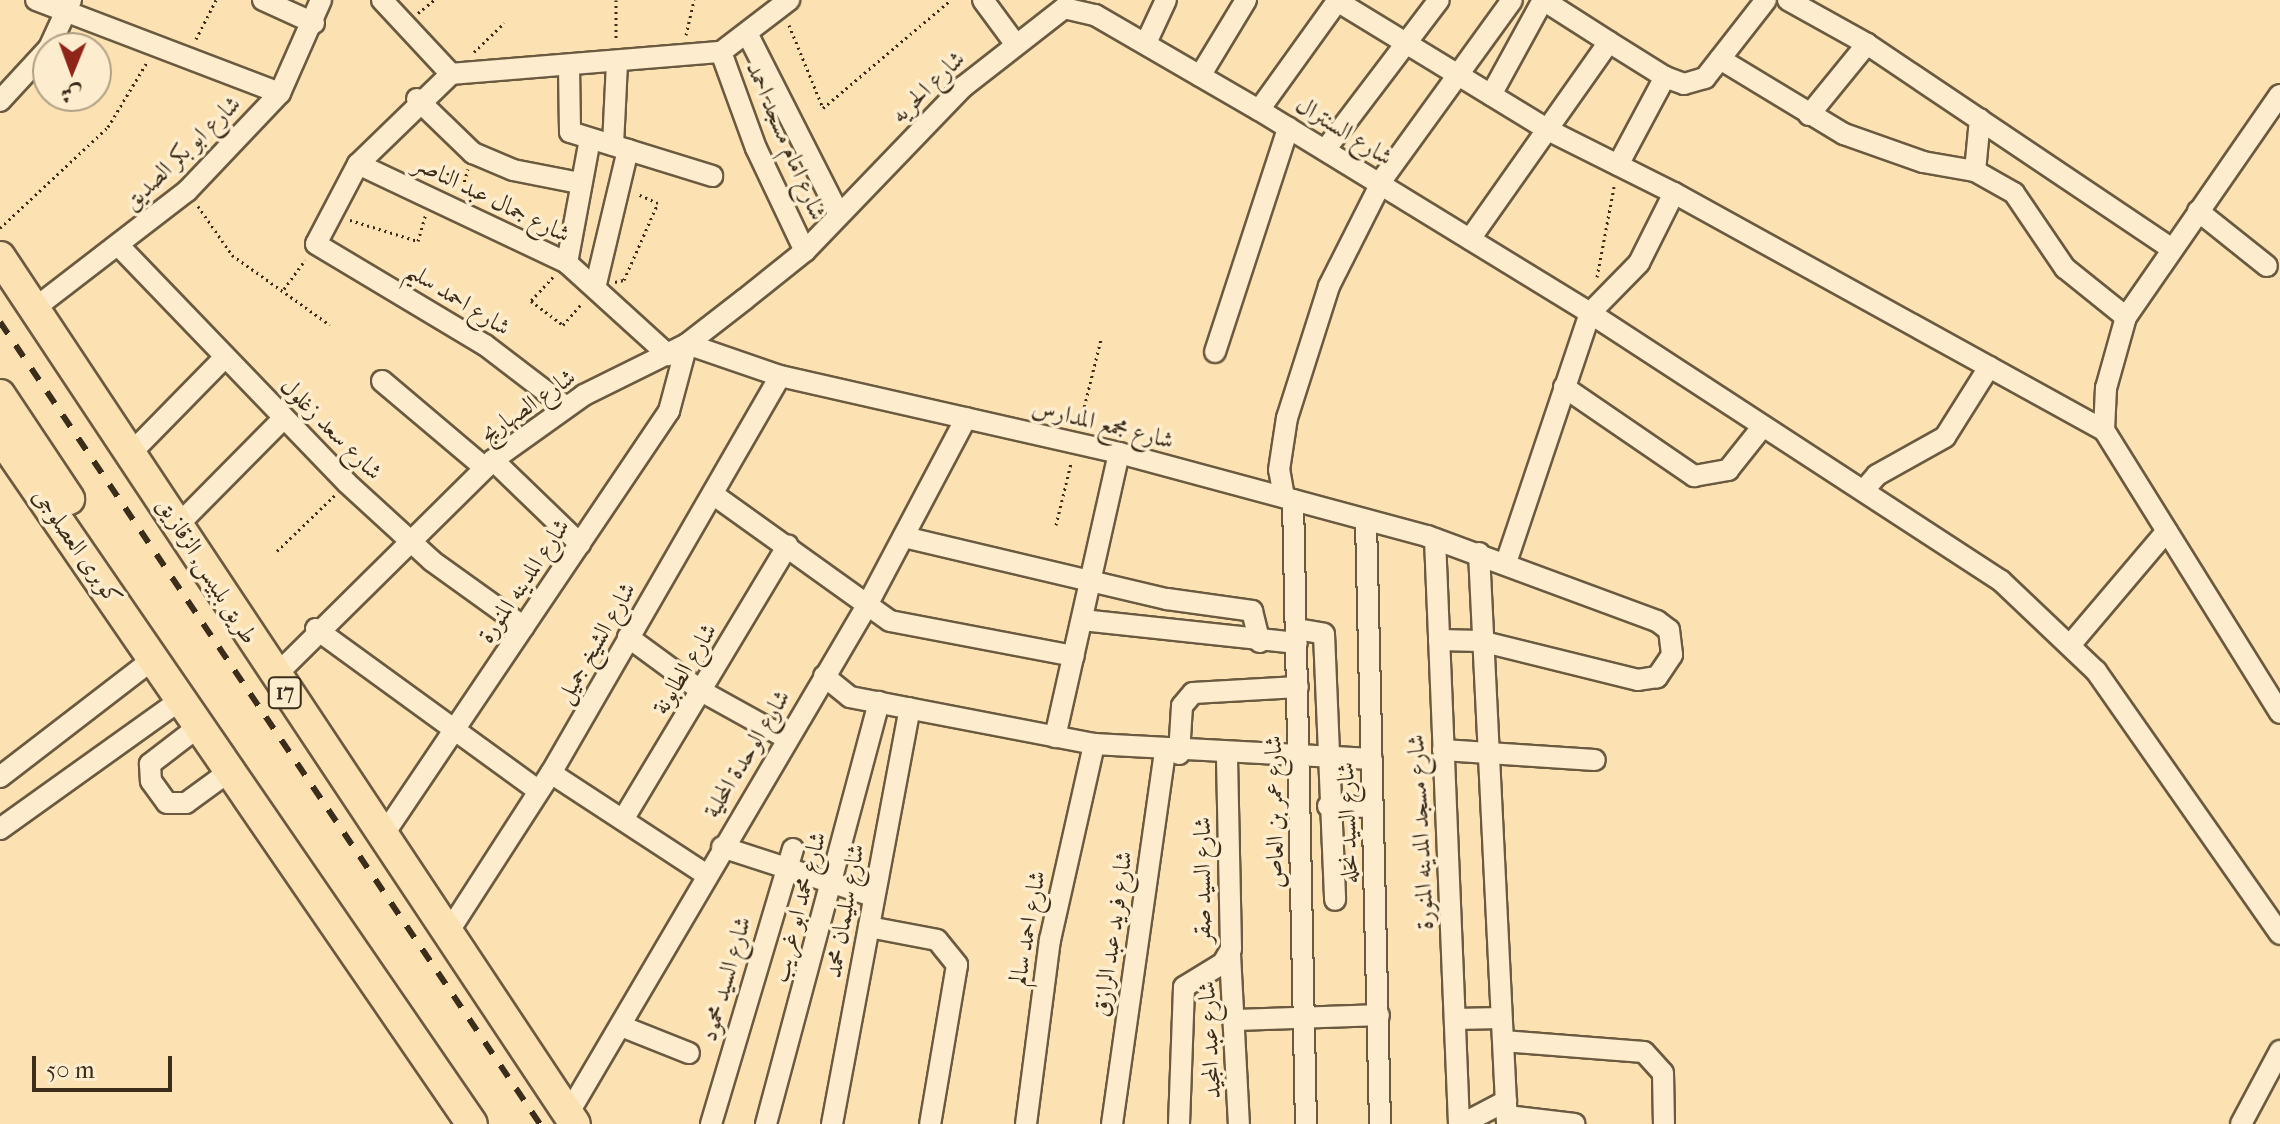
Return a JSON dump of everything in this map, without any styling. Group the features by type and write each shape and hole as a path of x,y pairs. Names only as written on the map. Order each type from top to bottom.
{"highway":[{"name":"طريق بلبيس, الزقازيق","path":"0,257 132,452 274,677 449,931 572,1119"},
{"path":"0,395 117,574 153,659 234,768 472,1124"},
{"name":"كوبرى العصلوجى","path":"0,436 81,549 153,659"}],"street":[{"path":"36,0 69,6 187,58 280,93"},
{"path":"263,0 314,23"},
{"name":"شارع ابو بكر الصديق","path":"35,308 120,247 187,191 280,93 314,23 321,0"},
{"path":"382,0 451,74"},
{"path":"983,0 1014,42"},
{"path":"1146,43 1166,0"},
{"path":"1200,76 1246,0"},
{"path":"1325,150 1410,45 1439,0"},
{"name":"شارع عمر بن العاص","path":"1306,1124 1297,636 1288,499 1280,459 1305,349 1379,184 1460,77 1512,0"},
{"path":"1491,95 1546,2 1665,77 1696,82 1720,59 1766,0"},
{"path":"1788,0 1867,44 2171,248"},
{"path":"1259,110 1338,1 1548,130 1674,193 2104,430 2280,713"},
{"path":"316,244 358,164 417,99 451,74 617,64 721,52 785,4"},
{"name":"شارع الحريه","path":"839,214 1014,42 1062,4"},
{"name":"شارع السنترال","path":"1062,4 1095,15 1146,43 1470,239 1590,313 2001,581 2071,644 2280,934"},
{"path":"56,32 69,6"},
{"path":"747,33 839,214"},
{"path":"1470,239 1609,42"},
{"path":"1809,115 1867,44"},
{"name":"شارع امام مسجد احمد","path":"721,52 756,148 805,251"},
{"path":"1720,59 1809,115 1883,149 1975,171 2014,193 2065,268 2126,317"},
{"path":"596,284 620,187 617,64"},
{"path":"0,101 32,66"},
{"path":"569,67 569,130 712,176"},
{"path":"1618,165 1665,77"},
{"path":"2104,430 2106,388 2126,317 2280,95"},
{"path":"417,99 473,153 513,170 579,183"},
{"path":"1975,171 1980,119"},
{"path":"1215,352 1288,128"},
{"path":"567,263 579,183 590,139"},
{"name":"شارع جمال عبد الناصر","path":"358,164 567,263 596,284 668,355"},
{"path":"1506,562 1590,313 1639,263 1674,193"},
{"path":"2198,211 2267,266"},
{"name":"شارع الصهاريج","path":"274,677 316,629 489,464 566,407 687,344 805,251 839,214"},
{"name":"شارع احمد سليم","path":"316,244 485,345 566,407"},
{"name":"شارع سعد زغلول","path":"120,247 282,420 408,541 524,627"},
{"name":"شارع مجمع المدارس","path":"687,344 780,376 1119,453 1435,539 1506,562 1657,621 1669,630 1672,655 1665,671 1638,680 1480,641 1439,640"},
{"name":"شارع المدينه المنورة","path":"382,837 669,411 687,344"},
{"path":"132,452 224,358"},
{"path":"1864,490 1877,475 1945,437 1989,367"},
{"name":"شارع الشيخ جميل","path":"449,931 551,773 780,376"},
{"path":"382,381 489,464 580,544"},
{"path":"1564,387 1694,476 1728,470 1763,426"},
{"name":"شارع الوحدة المحلية","path":"572,1119 722,847 865,609 966,418"},
{"path":"178,525 282,420"},
{"path":"1055,737 1119,453"},
{"path":"714,495 788,545 865,609 890,621 1074,656"},
{"name":"شارع السيد نحله","path":"1366,521 1380,1124"},
{"path":"2071,644 2167,531"},
{"path":"904,537 1090,582 1252,611 1260,642"},
{"name":"شارع مسجد المدينه المنورة","path":"1435,539 1460,1124"},
{"name":"شارع الطابونة","path":"624,818 703,692 788,545"},
{"path":"1479,553 1484,751 1507,1114"},
{"path":"1082,620 1260,642 1324,634 1328,806 1335,900"},
{"path":"316,629 538,790"},
{"path":"628,637 703,692 786,738"},
{"path":"3,769 153,659"},
{"path":"824,676 850,697 1094,744 1172,753 1372,759"},
{"name":"شارع فريد عبد الرازق","path":"1112,1124 1182,706 1193,693 1298,687"},
{"path":"0,829 183,698"},
{"name":"شارع محمد ابو غريب","path":"766,1124 879,702"},
{"name":"شارع سليمان محمد","path":"832,1124 910,708"},
{"path":"202,724 150,764 151,781 167,803 186,803 234,768"},
{"name":"شارع احمد سالم","path":"1026,1124 1050,940 1094,744"},
{"path":"1443,750 1595,760"},
{"name":"شارع السيد صقر","path":"1179,1124 1184,987 1230,954 1227,755"},
{"path":"551,773 707,875"},
{"path":"1328,806 1373,807"},
{"path":"722,847 790,859 833,883 873,896"},
{"name":"شارع السيد محمود","path":"711,1124 790,859"},
{"path":"869,927 937,940 957,965 930,1124"},
{"name":"شارع عبد المجيد","path":"1230,954 1239,1020 1239,1124"},
{"path":"1239,1020 1379,1015"},
{"path":"1455,1019 1501,1018"},
{"path":"621,1026 689,1053"},
{"path":"1503,1041 1644,1052 1663,1073 1664,1124"},
{"path":"2241,1124 2280,1051"},
{"path":"1460,1124 1507,1114 1575,1124"}],"path":[{"path":"0,228 108,127 154,51 187,58 216,0"},
{"path":"616,0 617,64"},
{"path":"681,56 694,0"},
{"path":"785,4 823,108 951,0"},
{"path":"451,74 504,23"},
{"path":"456,208 473,153"},
{"path":"1590,313 1618,165"},
{"path":"567,263 531,301 563,325 596,284 624,280 658,203 620,187"},
{"path":"187,191 232,255 284,289 330,325"},
{"path":"332,214 418,241 432,198"},
{"path":"284,289 316,244"},
{"path":"1056,525 1101,339"},
{"path":"277,551 347,483"}],"railway":[{"path":"0,322 540,1124"}]}
